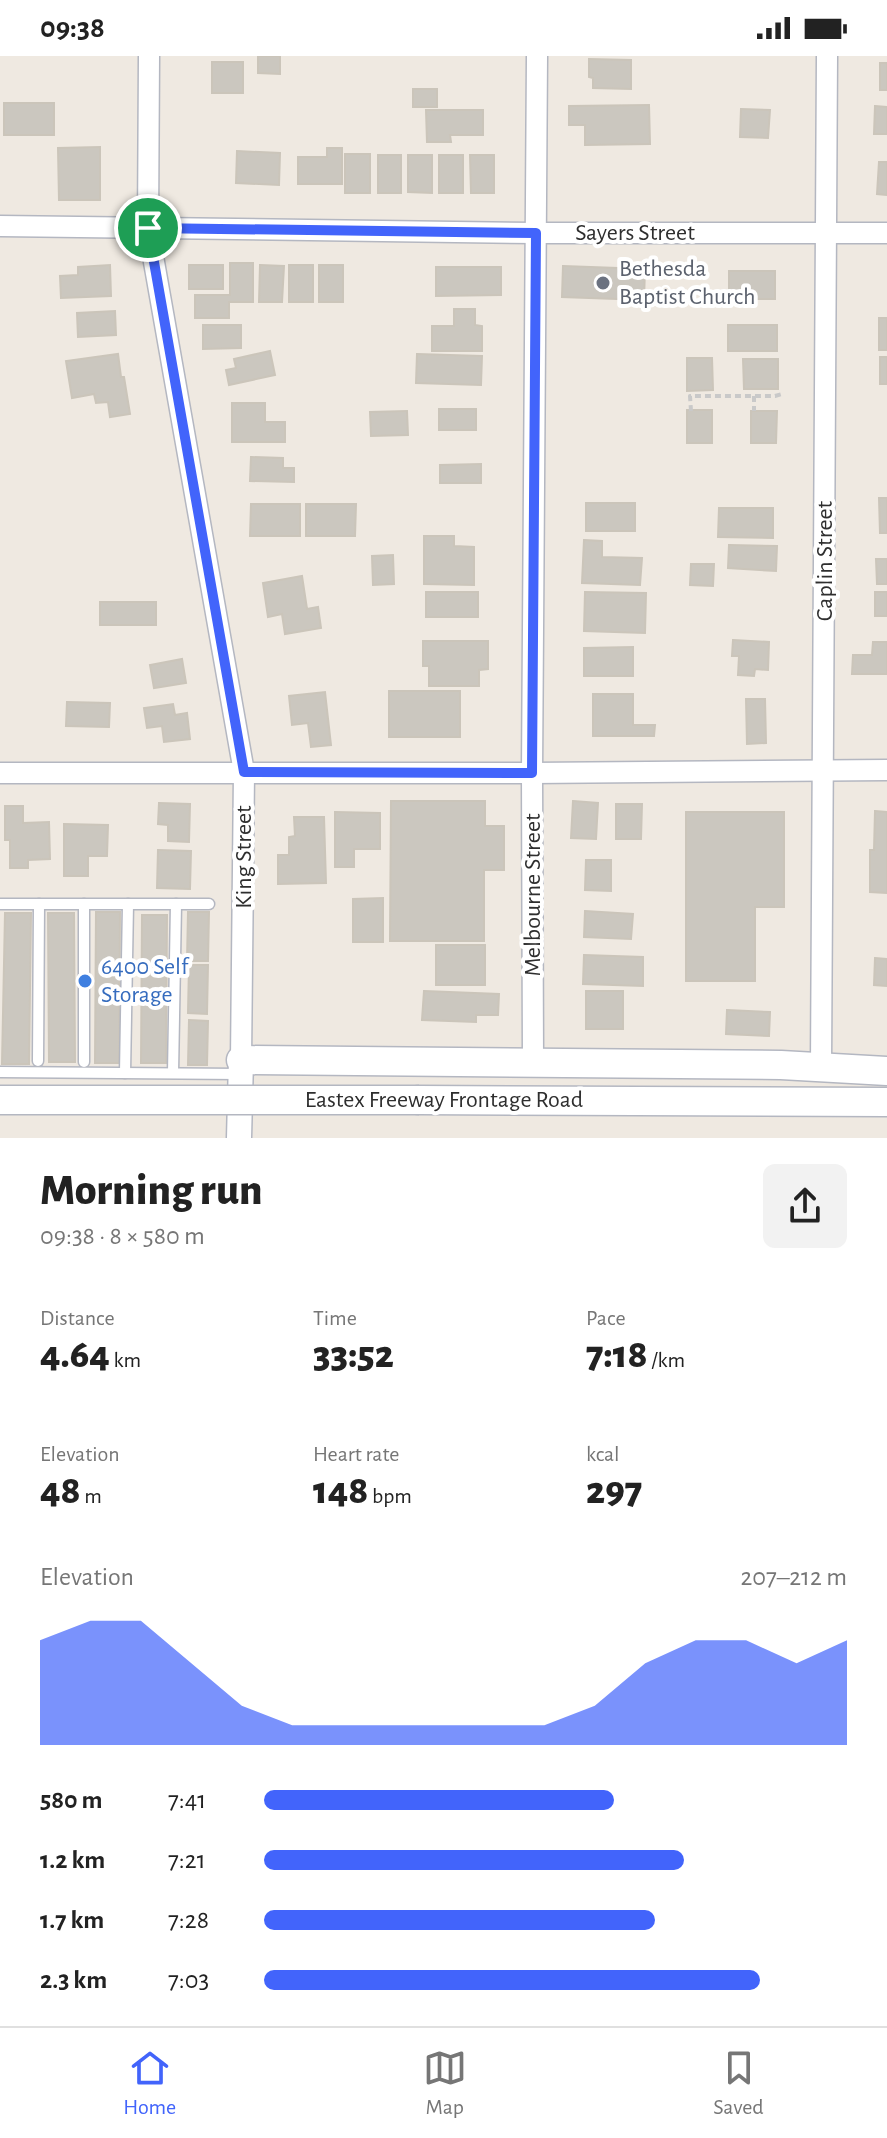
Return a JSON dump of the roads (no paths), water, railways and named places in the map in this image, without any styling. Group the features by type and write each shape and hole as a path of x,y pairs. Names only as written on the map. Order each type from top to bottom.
{"main road":[{"path":"240,1067 533,1062 821,1066 887,1071"},
{"name":"Eastex Freeway Frontage Road","path":"0,1100 887,1102"}],"street":[{"name":"King Street","path":"149,56 148,228 244,772 239,1138"},
{"name":"Melbourne Street","path":"533,1062 537,56"},
{"name":"Caplin Street","path":"821,1066 827,56"},
{"name":"Sayers Street","path":"0,226 536,233 887,233"},
{"path":"0,773 887,770"}],"lane":[{"path":"0,904 209,904"},
{"path":"38,1061 39,904"},
{"path":"84,904 84,1062"},
{"path":"125,1073 128,904"},
{"path":"173,1073 176,904"},
{"path":"0,1072 173,1073 240,1067"}],"place":[{"name":"Bethesda Baptist Church","path":"603,283"},
{"name":"6400 Self Storage","path":"85,981"}]}
